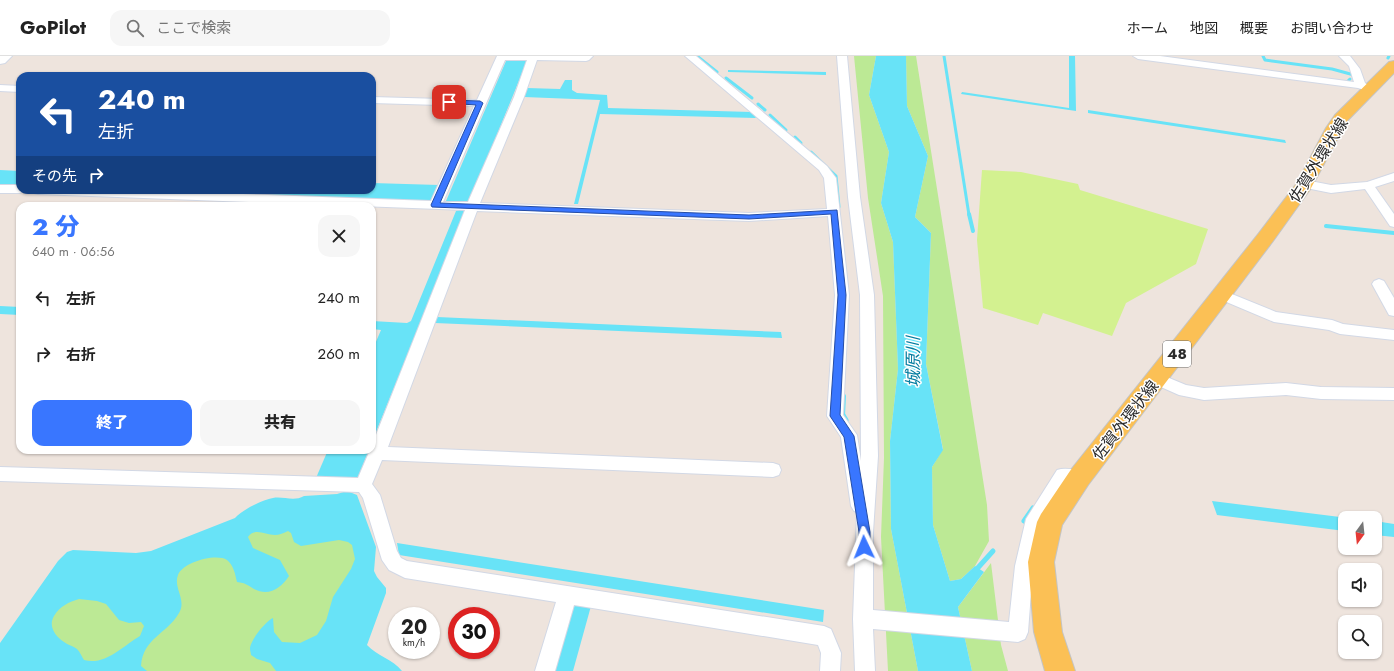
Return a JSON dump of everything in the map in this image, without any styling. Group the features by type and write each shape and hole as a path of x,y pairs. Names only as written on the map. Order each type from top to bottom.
{"main road":[{"name":"佐賀外環状線","path":"1060,671 1048,632 1041,562 1050,522 1079,478 1157,380 1305,184 1334,128 1365,87 1394,65"}],"street":[{"path":"0,60 5,56"},
{"path":"435,205 502,56 586,58 588,56"},
{"path":"690,56 823,168 830,178 842,295 835,416 849,436 864,532"},
{"path":"842,56 854,197 868,295 870,456 864,532 863,619 865,671"},
{"path":"1138,56 1365,87"},
{"path":"1344,56 1349,59 1358,72 1365,87"},
{"path":"363,485 377,453 467,206 519,97 526,57"},
{"path":"0,88 16,89"},
{"path":"376,100 480,103"},
{"path":"1305,184 1331,189 1368,185 1394,178"},
{"path":"1368,185 1394,223"},
{"path":"0,189 16,189"},
{"path":"144,194 356,202"},
{"path":"376,203 749,217 834,212"},
{"path":"1379,284 1394,311"},
{"path":"1222,295 1274,317 1332,325 1340,329 1394,335"},
{"path":"1157,380 1184,391 1204,394 1286,389 1321,393 1394,394"},
{"path":"377,453 773,470"},
{"path":"863,619 1018,632 1024,566 1035,519 1063,475 1079,478"},
{"path":"1,476 363,485 371,495 386,542 388,554 395,564 405,569 824,636 831,653 830,671"},
{"path":"545,671 568,594"}],"green space":[{"path":"854,56 876,56 869,95 889,152 881,203 893,242 898,369 890,441 891,529 918,671 888,671 881,537 884,458 883,296 868,198"},
{"path":"906,56 916,56 987,505 989,541 975,566 961,579 950,581 933,525 932,467 943,449 926,364 931,233 915,217 928,156 907,106"},
{"path":"982,170 1021,172 1078,184 1080,190 1208,229 1196,264 1126,303 1112,336 1043,313 1038,325 983,308 977,240"},
{"path":"342,511 366,555 343,652 373,671 0,671 0,661 70,568 136,576 269,513"},
{"path":"991,563 1001,645 1008,671 972,671 958,607"}],"water":[{"name":"城原川","path":"876,56 906,56 907,106 928,156 915,217 931,233 926,364 943,450 932,467 933,525 950,581 961,579 975,566 984,572 958,607 972,671 918,671 891,529 890,441 898,369 893,242 881,203 889,152 869,95"},
{"path":"1069,56 1075,56 1076,111 961,94 962,92 1069,108"},
{"path":"515,59 527,61 376,432 376,342 381,330 376,329 376,321 407,323 411,321 456,211 460,210 463,203 446,201 506,61"},
{"path":"728,70 826,72 826,75 728,72"},
{"path":"565,80 572,80 572,90 577,93 607,95 608,108 752,112 756,118 600,114 578,204 574,204 600,100 524,97 527,88 560,89"},
{"path":"1088,110 1285,140 1286,143 1088,113"},
{"path":"0,170 16,171 16,187 0,186"},
{"path":"376,183 439,185 431,201 231,194 376,194"},
{"path":"0,306 16,307 16,315 0,314"},
{"path":"437,317 781,332 782,338 435,323"},
{"path":"326,454 367,454 357,480 316,478"},
{"path":"347,491 357,495 376,547 374,571 386,588 386,593 367,645 375,652 394,663 402,671 276,671 270,663 257,659 251,655 250,649 255,636 266,623 273,618 274,632 282,642 300,643 317,635 326,621 333,597 351,569 355,559 352,545 348,542 339,540 301,546 294,542 291,533 288,531 275,535 254,532 248,537 253,548 280,560 289,576 282,584 270,592 259,591 237,582 231,565 227,560 222,558 208,558 200,560 186,566 181,570 178,575 177,585 182,603 181,608 174,620 151,642 146,649 141,666 147,671 0,671 0,643 58,561 67,552 73,550 136,553 151,551 235,518 247,509 268,499 296,499 304,496 337,494","holes":["79,599 97,601 106,604 119,620 129,623 141,622 144,626 140,636 114,654 99,660 84,660 77,649 64,642 55,634 52,627 52,620 59,610 65,605"]},
{"path":"1212,501 1338,517 1338,530 1217,515"},
{"path":"1382,522 1394,524 1394,537 1382,536"},
{"path":"397,543 824,610 823,622 399,555"},
{"path":"575,603 591,606 573,671 555,671"}],"waterway":[{"path":"697,56 717,72"},
{"path":"944,56 969,215"},
{"path":"1263,56 1265,60 1332,69 1354,75 1353,76"},
{"path":"726,78 752,98"},
{"path":"1347,82 1350,79"},
{"path":"758,104 765,110"},
{"path":"770,115 786,130"},
{"path":"795,137 801,143"},
{"path":"811,152 836,176 839,207"},
{"path":"969,214 973,231"},
{"path":"1326,226 1394,233"},
{"path":"843,415 844,396"},
{"path":"843,415 846,420"},
{"path":"1024,521 1033,508"},
{"path":"975,571 993,551"}],"route":[{"path":"449,102 480,103 435,205 749,217 834,212 842,295 835,416 849,436 864,532 864,547"}]}
